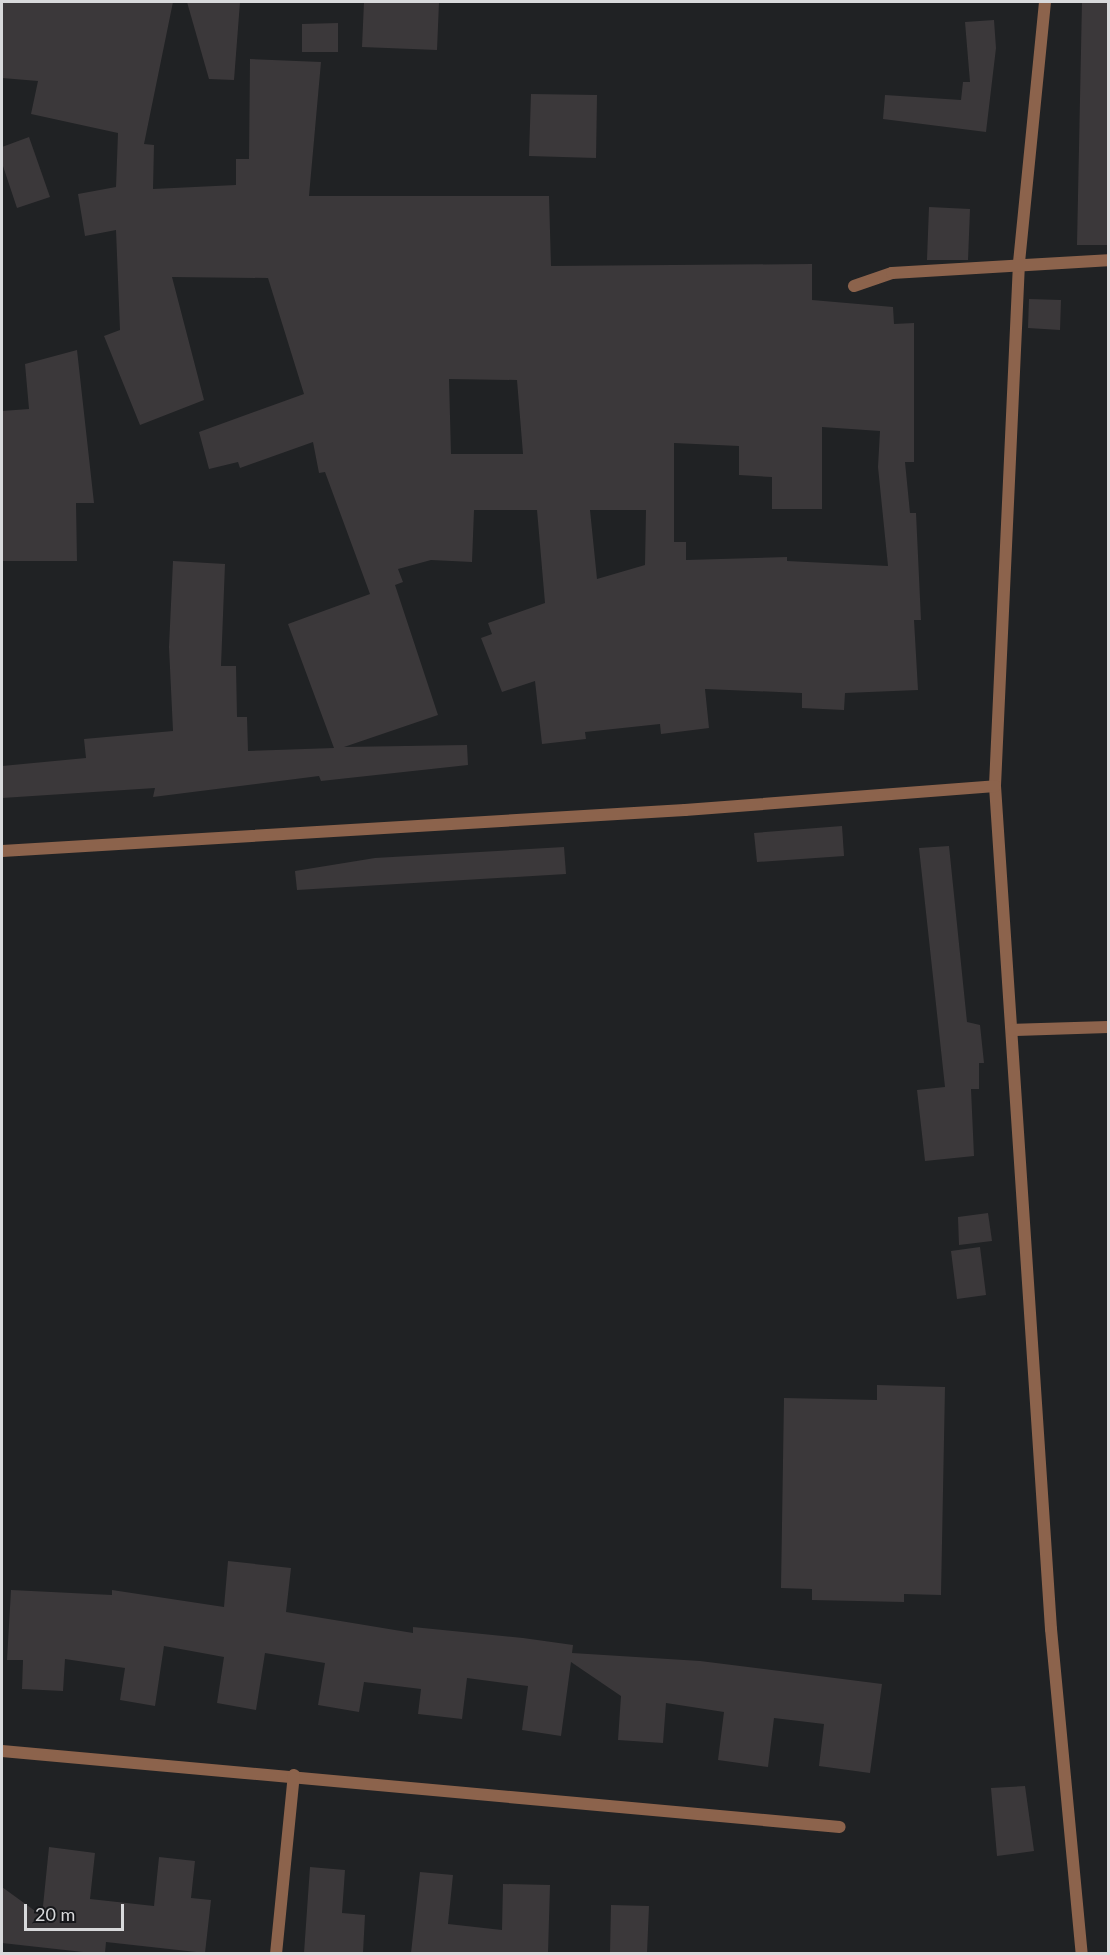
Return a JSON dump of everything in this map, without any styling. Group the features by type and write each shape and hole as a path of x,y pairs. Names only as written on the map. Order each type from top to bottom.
{"street":[{"path":"1045,2 1019,262 994,786 1050,1606 1082,1953"},
{"path":"854,286 892,273 1019,262 1108,260"},
{"path":"2,850 685,810 994,786"},
{"path":"1012,1030 1108,1027"},
{"path":"2,1751 294,1774 840,1827"},
{"path":"276,1953 294,1774"}],"building":[{"path":"2,2 173,2 144,144 154,145 153,189 236,185 236,159 249,159 250,59 321,62 309,196 549,196 551,266 812,264 812,300 893,307 894,324 914,323 914,462 905,462 910,513 916,513 921,620 914,620 918,690 845,693 844,710 802,708 802,693 705,689 709,728 661,734 660,724 585,732 586,739 542,744 535,681 502,692 481,638 492,634 488,623 545,603 537,510 474,510 472,562 431,560 398,569 403,582 395,585 438,715 344,747 467,745 468,765 321,781 319,776 153,797 155,788 2,798 2,766 86,758 84,739 173,731 169,647 173,561 225,564 221,666 236,666 237,717 247,717 248,751 334,748 288,624 370,594 325,472 319,473 313,442 240,468 238,462 209,469 199,432 304,394 268,278 172,277 204,400 140,425 104,336 120,330 116,230 85,236 78,194 116,187 118,133 31,114 38,81 2,78","holes":["449,379 517,380 523,454 451,454","822,427 880,431 878,467 888,566 787,561 787,557 686,560 686,542 674,542 674,443 739,446 739,475 772,477 772,509 822,509","590,510 646,510 645,565 597,579"]},
{"path":"187,2 240,2 234,80 209,79"},
{"path":"364,2 439,2 437,50 362,47"},
{"path":"1082,2 1108,2 1108,245 1077,245"},
{"path":"994,20 996,48 986,132 883,119 885,95 961,100 963,82 970,82 965,22"},
{"path":"338,23 338,52 302,52 302,24"},
{"path":"531,94 597,95 596,158 529,156"},
{"path":"29,137 50,197 17,208 2,163 2,147"},
{"path":"929,207 970,209 968,260 927,260"},
{"path":"1029,299 1061,300 1060,330 1028,328"},
{"path":"77,350 94,503 76,503 77,561 2,561 2,411 29,409 25,364"},
{"path":"842,826 844,856 757,862 754,833"},
{"path":"949,846 967,1022 980,1025 984,1063 979,1063 979,1089 971,1089 974,1156 925,1161 917,1090 945,1087 919,848"},
{"path":"564,847 566,874 297,890 295,871 375,858"},
{"path":"988,1213 992,1241 959,1245 958,1217"},
{"path":"980,1247 986,1295 957,1299 951,1251"},
{"path":"877,1385 945,1387 941,1595 904,1594 904,1602 812,1600 812,1589 781,1588 784,1398 877,1400"},
{"path":"228,1561 291,1568 286,1612 413,1633 413,1627 573,1645 572,1653 700,1661 882,1684 870,1773 819,1766 824,1724 774,1718 768,1767 718,1760 724,1712 666,1703 663,1743 618,1740 621,1696 571,1662 561,1736 522,1730 528,1686 467,1678 462,1719 418,1714 421,1689 364,1682 359,1712 318,1705 325,1663 265,1653 256,1710 217,1703 224,1657 164,1646 155,1706 120,1700 125,1668 65,1659 63,1691 22,1689 23,1660 7,1660 11,1590 112,1595 112,1590 224,1607"},
{"path":"1025,1786 1034,1851 997,1856 991,1788"},
{"path":"49,1847 95,1853 90,1899 154,1906 159,1857 195,1861 191,1898 211,1900 205,1953 106,1942 105,1953 2,1943 2,1887 42,1916"},
{"path":"310,1867 345,1870 342,1913 365,1915 363,1953 304,1953"},
{"path":"420,1872 453,1875 448,1924 502,1930 503,1884 550,1885 548,1953 411,1953"},
{"path":"611,1905 649,1906 647,1953 610,1953"}]}
